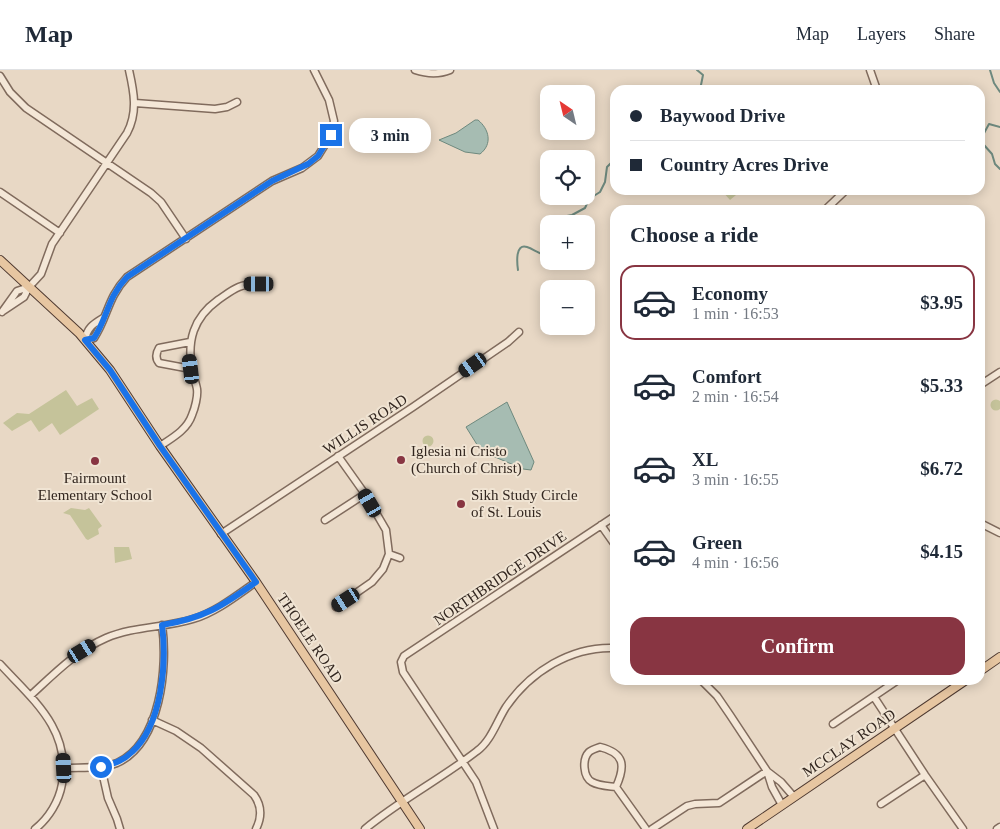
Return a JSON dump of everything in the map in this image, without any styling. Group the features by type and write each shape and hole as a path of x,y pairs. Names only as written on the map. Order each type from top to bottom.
{"main road":[{"name":"THOELE ROAD","path":"0,260 85,340 110,370 160,446 256,582 420,829"},
{"path":"985,668 1000,657"},
{"name":"MCCLAY ROAD","path":"747,829 959,685"}],"street":[{"path":"1,313 24,297 29,287 41,274 52,244 130,127 135,103 129,70"},
{"path":"85,340 94,338 101,327 103,318 117,288 127,277 272,181 308,164 322,151 334,128 334,116 329,100 314,70"},
{"path":"415,70 429,74 438,74 450,70"},
{"path":"870,70 875,85"},
{"path":"0,76 2,84 26,108 158,198 186,239"},
{"path":"135,103 215,108 228,107 237,102"},
{"path":"0,192 60,233"},
{"path":"830,205 841,195"},
{"path":"160,446 181,431 192,416 197,388 191,369 189,350 195,325 213,304 240,285 259,284"},
{"name":"WILLIS ROAD","path":"222,534 508,342 519,332"},
{"path":"190,342 160,348 156,352 159,363 191,369"},
{"path":"985,382 1000,372"},
{"path":"336,607 372,582 383,569 388,554 386,530 365,494 338,456"},
{"path":"325,520 365,494"},
{"name":"NORTHBRIDGE DRIVE","path":"462,761 402,672 401,662 404,656 610,519"},
{"path":"602,525 610,538"},
{"path":"985,526 1000,533"},
{"path":"388,554 400,558"},
{"path":"30,696 68,661 93,644 121,633 203,616 256,582"},
{"path":"64,768 101,767 116,763 132,753 138,746 152,720 163,682 165,655 162,625"},
{"path":"365,829 485,744 506,708 518,691 531,678 550,665 569,656 592,650 610,648"},
{"path":"0,664 30,696 54,726 61,744 64,768 58,797 50,813 35,829"},
{"path":"706,685 717,696 766,771 782,805"},
{"path":"833,724 891,685"},
{"path":"874,697 963,829"},
{"path":"152,720 176,731 201,748 254,795 258,800 261,812 256,829"},
{"path":"616,787 622,766 619,757 612,750 600,747 589,752 585,760 586,776 591,782 616,787 646,829"},
{"path":"462,761 479,787 494,829"},
{"path":"101,767 108,798 120,829"},
{"path":"766,771 781,782 794,797"},
{"path":"652,829 687,806 719,803 766,771"},
{"path":"881,804 925,775"}],"shaded area":[{"path":"475,120 482,124 488,137 487,146 480,154 465,152 439,140 456,133"},
{"path":"726,195 736,195 730,200"},
{"path":"66,390 77,406 92,398 99,409 60,435 52,423 39,432 31,420 12,431 3,423 17,413 29,414"},
{"path":"996,399 1000,401 1000,409 996,411 992,409 990,405 992,401"},
{"path":"507,402 534,462 531,470 523,469 481,451 466,427"},
{"path":"428,435 434,441 428,447 422,441"},
{"path":"71,508 85,510 89,508 102,526 98,529 99,534 88,540 86,539 70,515 63,513"},
{"path":"114,547 129,547 132,559 115,563"}],"waterway":[{"path":"697,70 703,75 701,85"},
{"path":"990,70 994,83 1000,92"},
{"path":"985,131 989,124 1000,127"},
{"path":"985,146 992,154 995,164 1000,169"},
{"path":"572,215 585,208 589,199 600,192 605,182 607,167 610,164"},
{"path":"518,270 517,263 520,248 527,247 540,253"}],"place":[{"name":"Iglesia ni Cristo (Church of Christ)","path":"401,460"},
{"name":"Fairmount Elementary School","path":"95,461"},
{"name":"Sikh Study Circle of St. Louis","path":"461,504"}],"route":[{"path":"101,767 116,763 132,753 145,735 152,720 163,682 165,655 162,625 203,616 256,582 160,446 110,370 85,340 94,338 101,327 113,295 127,277 272,181 302,168 314,160 331,135"}]}
